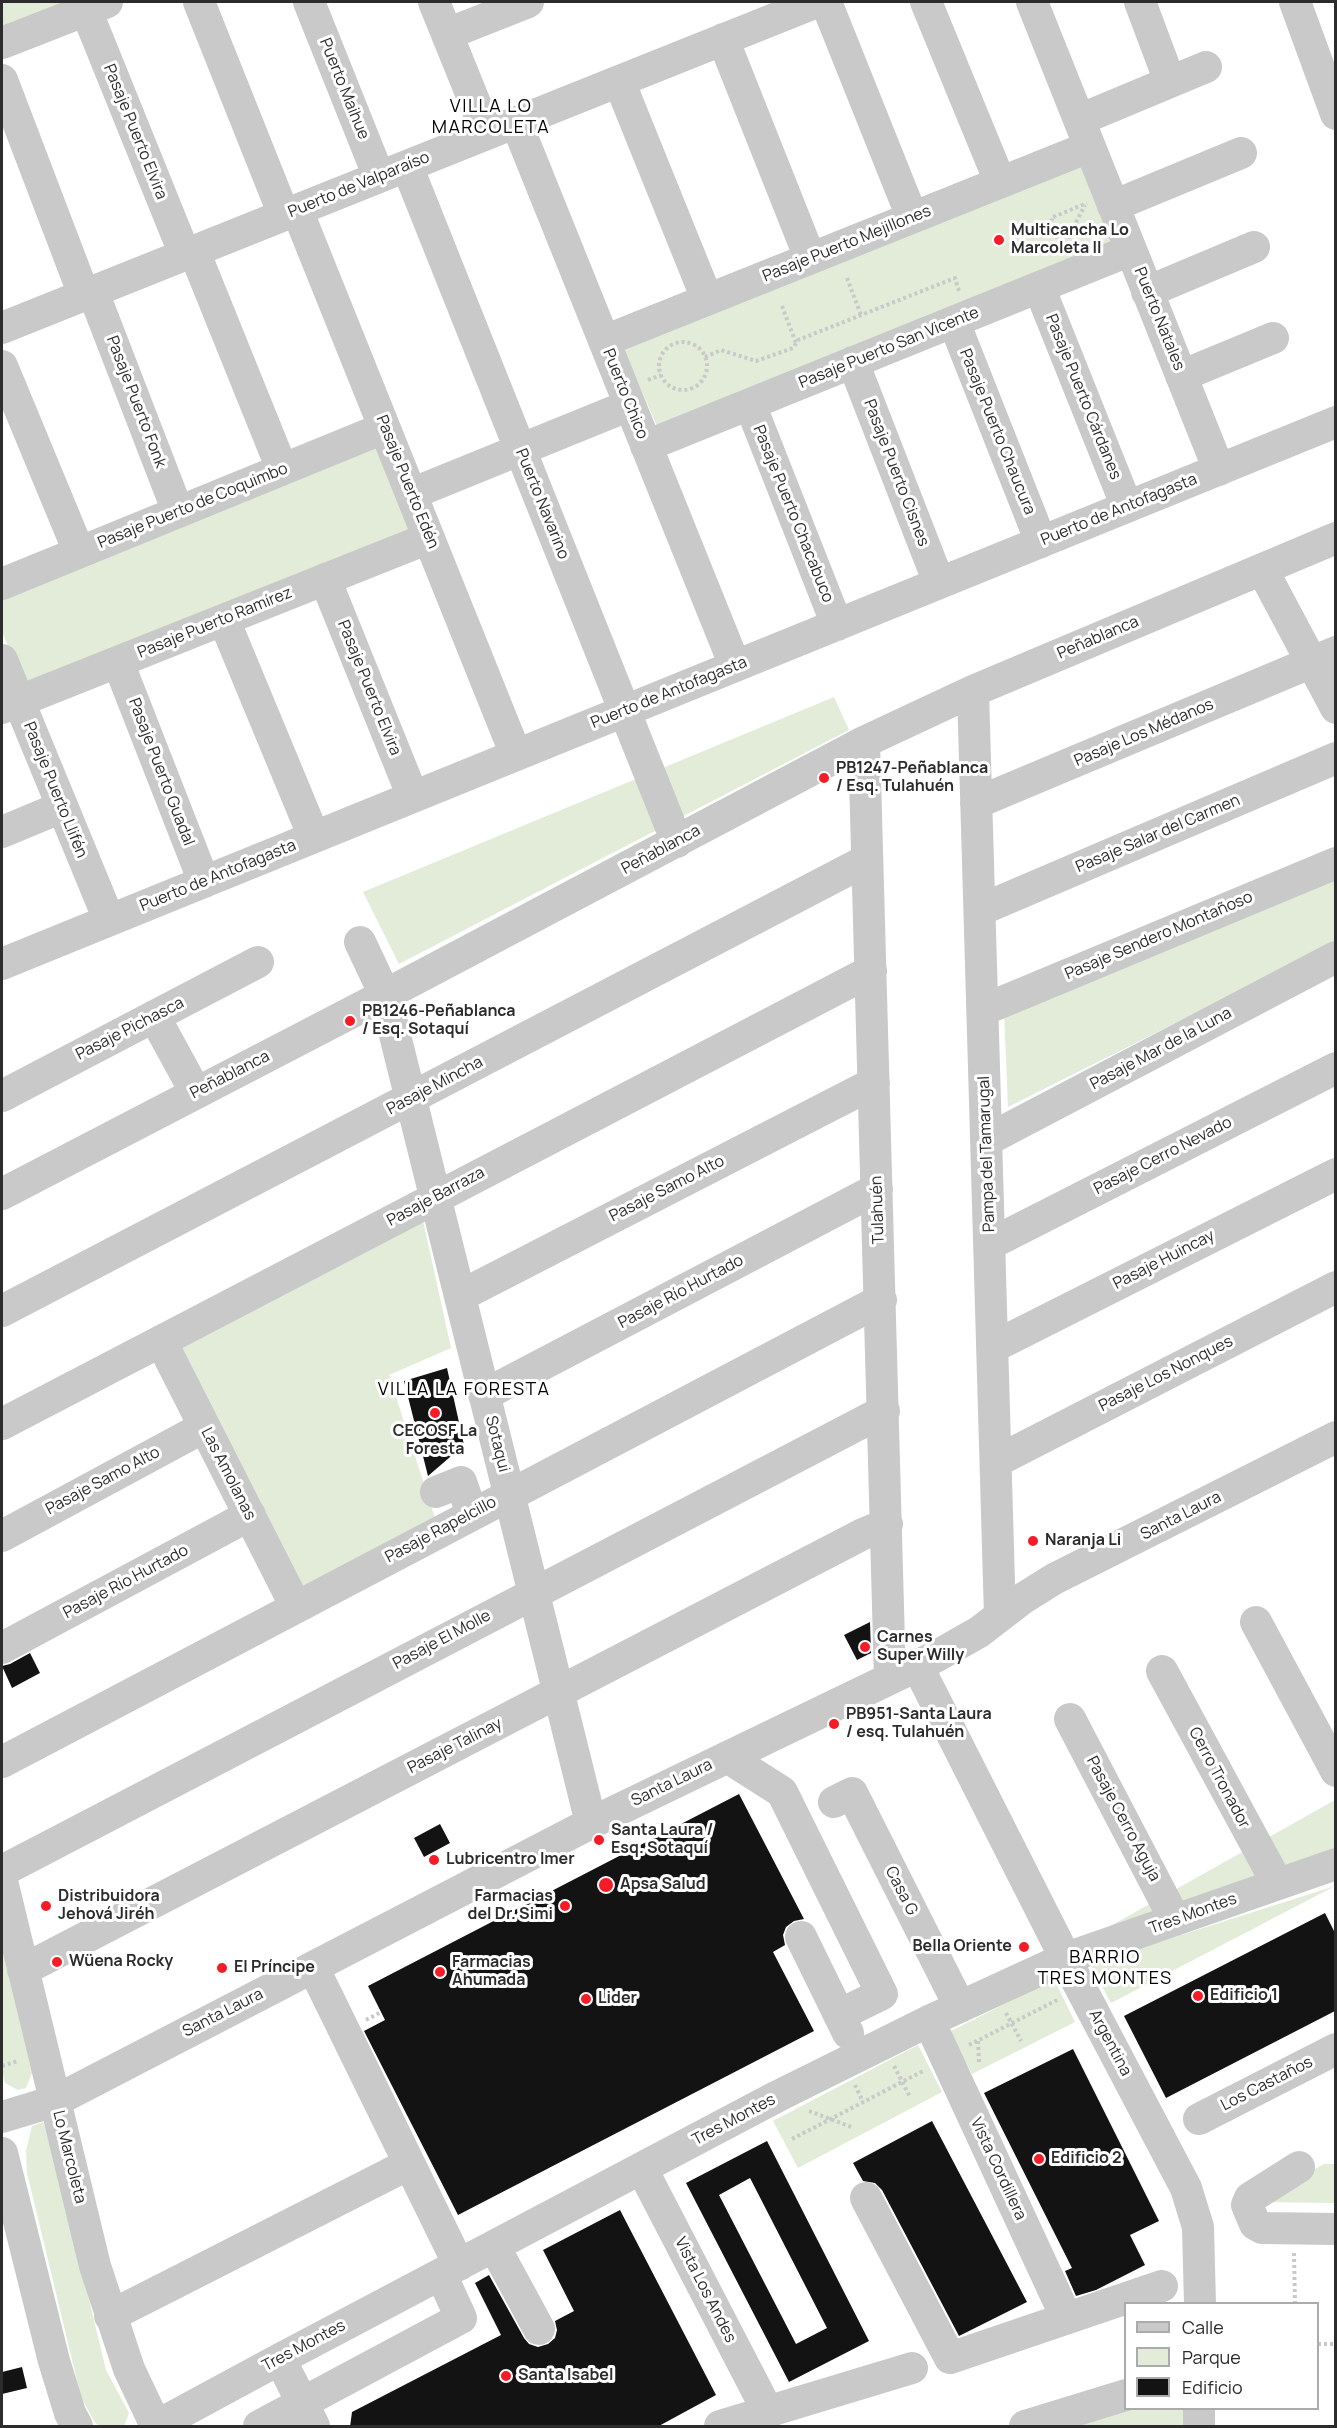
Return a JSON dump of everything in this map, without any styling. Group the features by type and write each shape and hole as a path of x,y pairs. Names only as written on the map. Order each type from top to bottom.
{"street":[{"name":"Pasaje Puerto Edén","path":"199,2 384,428 516,755"},
{"name":"Puerto Maihue","path":"309,2 393,171"},
{"path":"434,2 487,134"},
{"path":"447,34 528,2"},
{"name":"Puerto de Valparaíso","path":"2,328 723,39 748,14 817,2"},
{"path":"826,2 912,218"},
{"path":"926,2 1000,182"},
{"name":"Puerto Natales","path":"1032,2 1084,133 1102,201 1131,250 1219,470"},
{"path":"1140,2 1170,82"},
{"path":"1295,2 1335,114"},
{"path":"2,43 96,6"},
{"name":"Pasaje Puerto Elvira","path":"96,6 190,253 282,469"},
{"path":"723,39 810,258"},
{"name":"Pasaje Puerto Mejillones","path":"604,341 1000,182 1170,82 1206,67"},
{"name":"Pasaje Puerto Fonk","path":"2,80 178,512"},
{"path":"619,81 707,299"},
{"name":"Puerto Chico","path":"516,122 735,666"},
{"path":"1102,201 1240,153"},
{"name":"Puerto Navarino","path":"393,171 520,450 677,842"},
{"path":"1148,292 1254,247"},
{"name":"Pasaje Puerto San Vicente","path":"646,446 852,362 957,308 1039,287 1131,250"},
{"name":"Pasaje Puerto Cárdanes","path":"1039,287 1127,507"},
{"name":"Pasaje Puerto Chaucura","path":"957,308 1041,542"},
{"path":"1181,376 1273,338"},
{"name":"Pasaje Puerto Cisnes","path":"852,362 939,583"},
{"path":"2,366 79,552"},
{"name":"Pasaje Puerto Chacabuco","path":"750,404 837,625"},
{"path":"411,494 630,405"},
{"name":"Puerto de Antofagasta","path":"2,964 1335,422"},
{"name":"Pasaje Puerto de Coquimbo","path":"2,584 384,428"},
{"name":"Pasaje Puerto Ramírez","path":"10,704 429,538"},
{"name":"Peñablanca","path":"2,1192 385,995 864,742 973,691 1335,538"},
{"path":"1262,569 1323,658 1335,708"},
{"name":"Pasaje Puerto Elvira","path":"325,579 413,797"},
{"path":"224,620 314,837"},
{"name":"Pasaje Los Médanos","path":"976,803 1323,658"},
{"name":"Pasaje Puerto Llifén","path":"2,660 10,704 62,807 109,920"},
{"name":"Pasaje Puerto Guadal","path":"118,662 204,882"},
{"name":"Pampa del Tamarugal","path":"973,691 1000,1616"},
{"name":"Tulahuén","path":"864,742 887,1524 904,1672"},
{"name":"Pasaje Salar del Carmen","path":"980,910 1335,758"},
{"path":"2,832 62,807"},
{"name":"Pasaje Mincha","path":"2,1311 867,860"},
{"name":"Pasaje Sendero Montañoso","path":"983,1010 1335,862"},
{"name":"Sotaqui","path":"360,942 385,995 591,1822"},
{"name":"Pasaje Mar de la Luna","path":"987,1140 1335,957"},
{"name":"Pasaje Pichasca","path":"2,1096 258,962"},
{"name":"Pasaje Barraza","path":"2,1424 871,971"},
{"path":"154,1016 196,1093"},
{"name":"Pasaje Cerro Nevado","path":"990,1244 1335,1068"},
{"name":"Pasaje Samo Alto","path":"460,1296 874,1083"},
{"name":"Pasaje Huincay","path":"993,1347 1335,1174"},
{"name":"Pasaje Río Hurtado","path":"484,1395 877,1189"},
{"name":"Pasaje Los Nonques","path":"997,1461 1335,1287"},
{"name":"Pasaje Rapelcillo","path":"2,1762 881,1300"},
{"name":"Las Amolanas","path":"160,1341 296,1607"},
{"name":"Pasaje El Molle","path":"2,1871 884,1411"},
{"name":"Pasaje Samo Alto","path":"2,1536 204,1427"},
{"name":"Santa Laura","path":"2,2117 55,2101 591,1822 962,1643 1054,1579 1335,1437"},
{"path":"436,1492 461,1482 472,1514"},
{"name":"Pasaje Río Hurtado","path":"2,1648 249,1515"},
{"name":"Pasaje Talinay","path":"23,1970 863,1534 887,1524"},
{"path":"1256,1623 1335,1771"},
{"name":"Cerro Tronador","path":"1162,1671 1277,1883"},
{"name":"Argentina","path":"904,1672 1066,1958 1186,2188 1198,2227 1200,2302"},
{"name":"Pasaje Cerro Aguja","path":"1070,1719 1175,1920"},
{"path":"727,1757 782,1792 882,1994 838,2015"},
{"name":"Casa G","path":"834,1802 852,1793 960,2007"},
{"name":"Tres Montes","path":"156,2427 494,2246 859,2055 929,2021 1066,1958 1335,1864"},
{"name":"Lo Marcoleta","path":"2,1881 110,2316 129,2369 156,2427"},
{"path":"801,1937 859,2055"},
{"path":"259,2427 308,2415 461,2318 450,2270 409,2164 313,1967"},
{"name":"Vista Cordillera","path":"929,2021 1066,2317"},
{"name":"Los Castaños","path":"1199,2119 1335,2049"},
{"path":"110,2316 409,2164"},
{"path":"3,2166 54,2361 70,2413 77,2427"},
{"path":"1299,2167 1255,2194 1248,2201 1247,2205 1257,2226 1335,2229"},
{"name":"Vista Los Andes","path":"642,2169 768,2412"},
{"path":"866,2198 950,2358 1162,2286"},
{"path":"494,2246 539,2329"},
{"path":"280,2359 308,2415"},
{"path":"720,2427 912,2368"},
{"path":"1030,2426 1124,2395"},
{"path":"1199,2410 1199,2427"}],"path":[{"path":"1062,250 1051,218 1102,201"},
{"path":"1052,254 1062,250 1102,201"},
{"path":"847,278 861,315"},
{"path":"705,357 721,350 756,361 793,348 796,343 955,278 957,308"},
{"path":"782,306 796,343"},
{"path":"677,342 692,344 699,348 705,357 704,377 692,388 677,389 670,386 660,374 659,366 664,351 677,342"},
{"path":"792,2139 1081,1988"},
{"path":"1012,2024 1021,2041"},
{"path":"978,2041 979,2063"},
{"path":"902,2082 910,2097"},
{"path":"829,2120 854,2128"},
{"path":"1294,2229 1295,2302"},
{"path":"1319,2344 1335,2344"}],"green space":[{"path":"2,2 87,2 2,36"},
{"path":"1080,160 1117,246 659,431 621,343"},
{"path":"380,437 417,529 25,690 2,631 2,592"},
{"path":"834,697 849,730 399,964 363,892"},
{"path":"1335,873 1335,943 1008,1107 1004,1012"},
{"path":"422,1216 451,1348 389,1375 435,1518 299,1591 175,1347"},
{"path":"1335,1800 1335,1849 1098,1933"},
{"path":"1335,1886 1111,2003 1090,1964"},
{"path":"2,1948 32,2073 26,2088 18,2090 5,2083 2,2070"},
{"path":"1054,1979 1075,2022 972,2074 949,2032"},
{"path":"918,2045 942,2092 798,2168 773,2121"},
{"path":"43,2122 52,2146 106,2370 129,2413 124,2426 101,2426 95,2423 81,2397 27,2173 26,2151 32,2126"},
{"path":"1324,2164 1335,2164 1335,2203 1255,2202"},
{"path":"1124,2409 1190,2410 1190,2426 1064,2426"}],"building":[{"name":"CECOSF La Foresta","path":"447,1368 464,1445 428,1476 404,1381"},
{"path":"870,1622 871,1653 857,1660 844,1635"},
{"path":"30,1653 40,1673 12,1688 2,1666"},
{"name":"Lider","path":"739,1794 804,1919 794,1921 786,1927 783,1935 785,1945 773,1952 814,2031 458,2215 364,2031 385,2020 368,1986"},
{"path":"440,1824 450,1843 424,1857 414,1838"},
{"name":"Edificio 1","path":"1325,1913 1335,1933 1335,2011 1166,2098 1124,2016"},
{"name":"Edificio 2","path":"1073,2049 1159,2221 1130,2235 1145,2265 1096,2290 1076,2296 1065,2271 1072,2268 984,2093"},
{"path":"932,2121 1027,2302 959,2336 882,2190 875,2183 863,2181 853,2163"},
{"path":"767,2141 869,2341 789,2382 686,2183","holes":["750,2178 827,2328 796,2344 719,2195"]},
{"path":"620,2210 716,2395 657,2427 350,2427 352,2412 501,2335 475,2283 489,2275 529,2344 538,2347 548,2344 555,2338 557,2330 555,2321 574,2311 543,2250"},
{"path":"22,2367 27,2388 2,2394 2,2372"}],"place":[{"name":"Multicancha Lo Marcoleta II","path":"999,240"},
{"name":"PB1247-Peñablanca / Esq. Tulahuén","path":"824,778"},
{"name":"PB1246-Peñablanca / Esq. Sotaquí","path":"350,1021"},
{"name":"CECOSF La Foresta","path":"435,1413"},
{"name":"Naranja Li","path":"1033,1541"},
{"name":"Carnes Super Willy","path":"865,1647"},
{"name":"PB951-Santa Laura / esq. Tulahuén","path":"834,1724"},
{"name":"Santa Laura / Esq. Sotaquí","path":"599,1840"},
{"name":"Lubricentro Imer","path":"434,1860"},
{"name":"Apsa Salud","path":"606,1885"},
{"name":"Distribuidora Jehová Jiréh","path":"46,1906"},
{"name":"Farmacias del Dr. Simi","path":"565,1906"},
{"name":"Bella Oriente","path":"1024,1947"},
{"name":"Wüena Rocky","path":"57,1962"},
{"name":"El Príncipe","path":"222,1968"},
{"name":"Farmacias Ahumada","path":"440,1972"},
{"name":"Edificio 1","path":"1198,1996"},
{"name":"Lider","path":"586,1999"},
{"name":"Edificio 2","path":"1039,2159"},
{"name":"Santa Isabel","path":"506,2376"}],"district":[{"name":"VILLA LO MARCOLETA","path":"491,117"},
{"name":"VILLA LA FORESTA","path":"464,1390"},
{"name":"BARRIO TRES MONTES","path":"1105,1968"}]}
